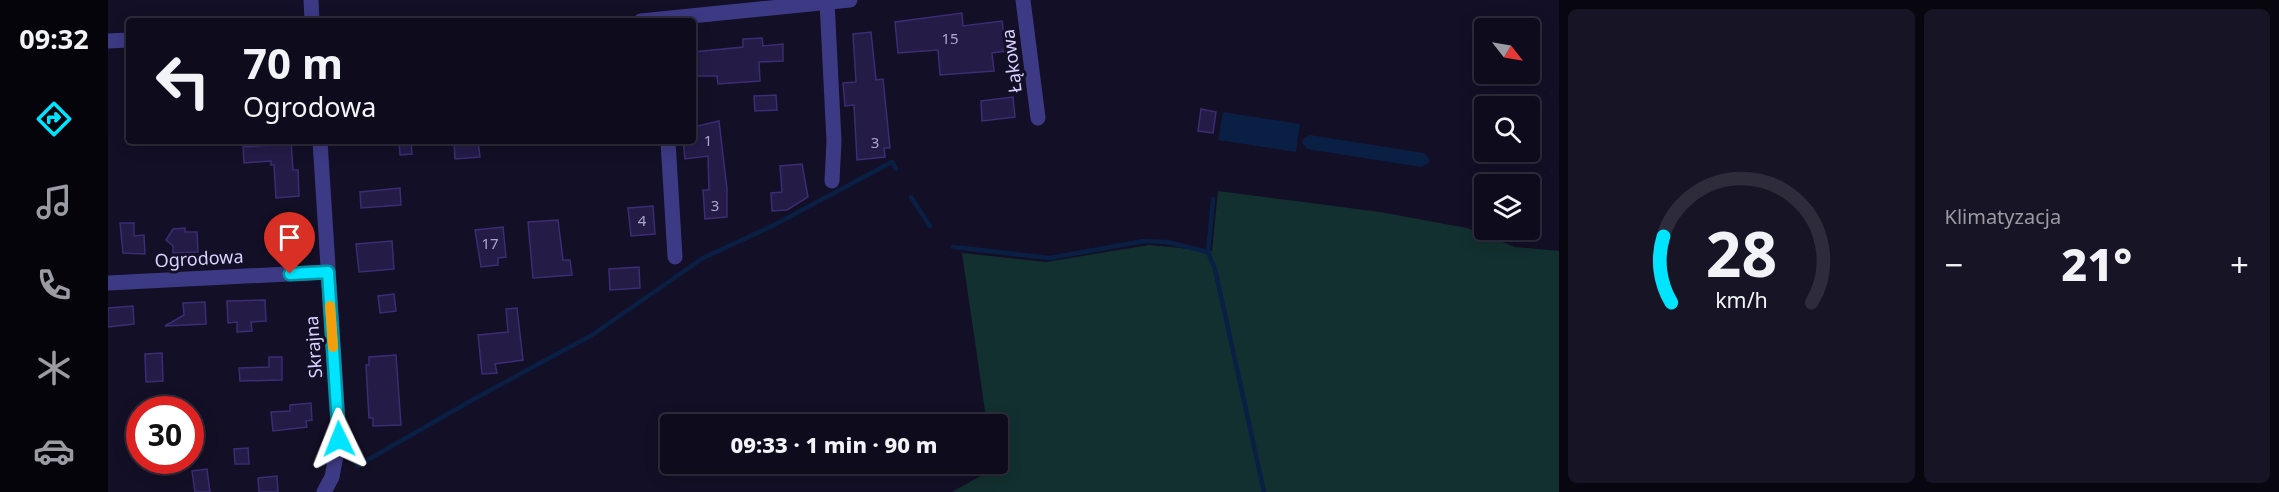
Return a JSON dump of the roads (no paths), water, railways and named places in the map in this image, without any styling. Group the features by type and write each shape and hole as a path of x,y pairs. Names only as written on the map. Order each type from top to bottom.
{"street":[{"path":"311,0 312,18"},
{"path":"679,18 850,0"},
{"name":"Łąkowa","path":"1023,0 1038,118"},
{"path":"827,2 834,141 832,181"},
{"path":"108,41 126,40"},
{"name":"Skrajna","path":"320,144 339,439 332,477 324,492"},
{"path":"668,144 675,257"},
{"name":"Ogrodowa","path":"108,284 328,272"}],"water":[{"path":"1223,112 1300,124 1296,152 1218,140"},
{"path":"1310,135 1424,153 1429,163 1421,167 1307,149 1302,143 1303,139"}],"waterway":[{"path":"357,466 592,335 703,258 774,225 892,162 896,169"},
{"path":"911,197 930,226"},
{"path":"1213,199 1208,252 1215,269 1264,492"},
{"path":"953,247 1050,258 1144,241 1167,242 1208,252"}]}
